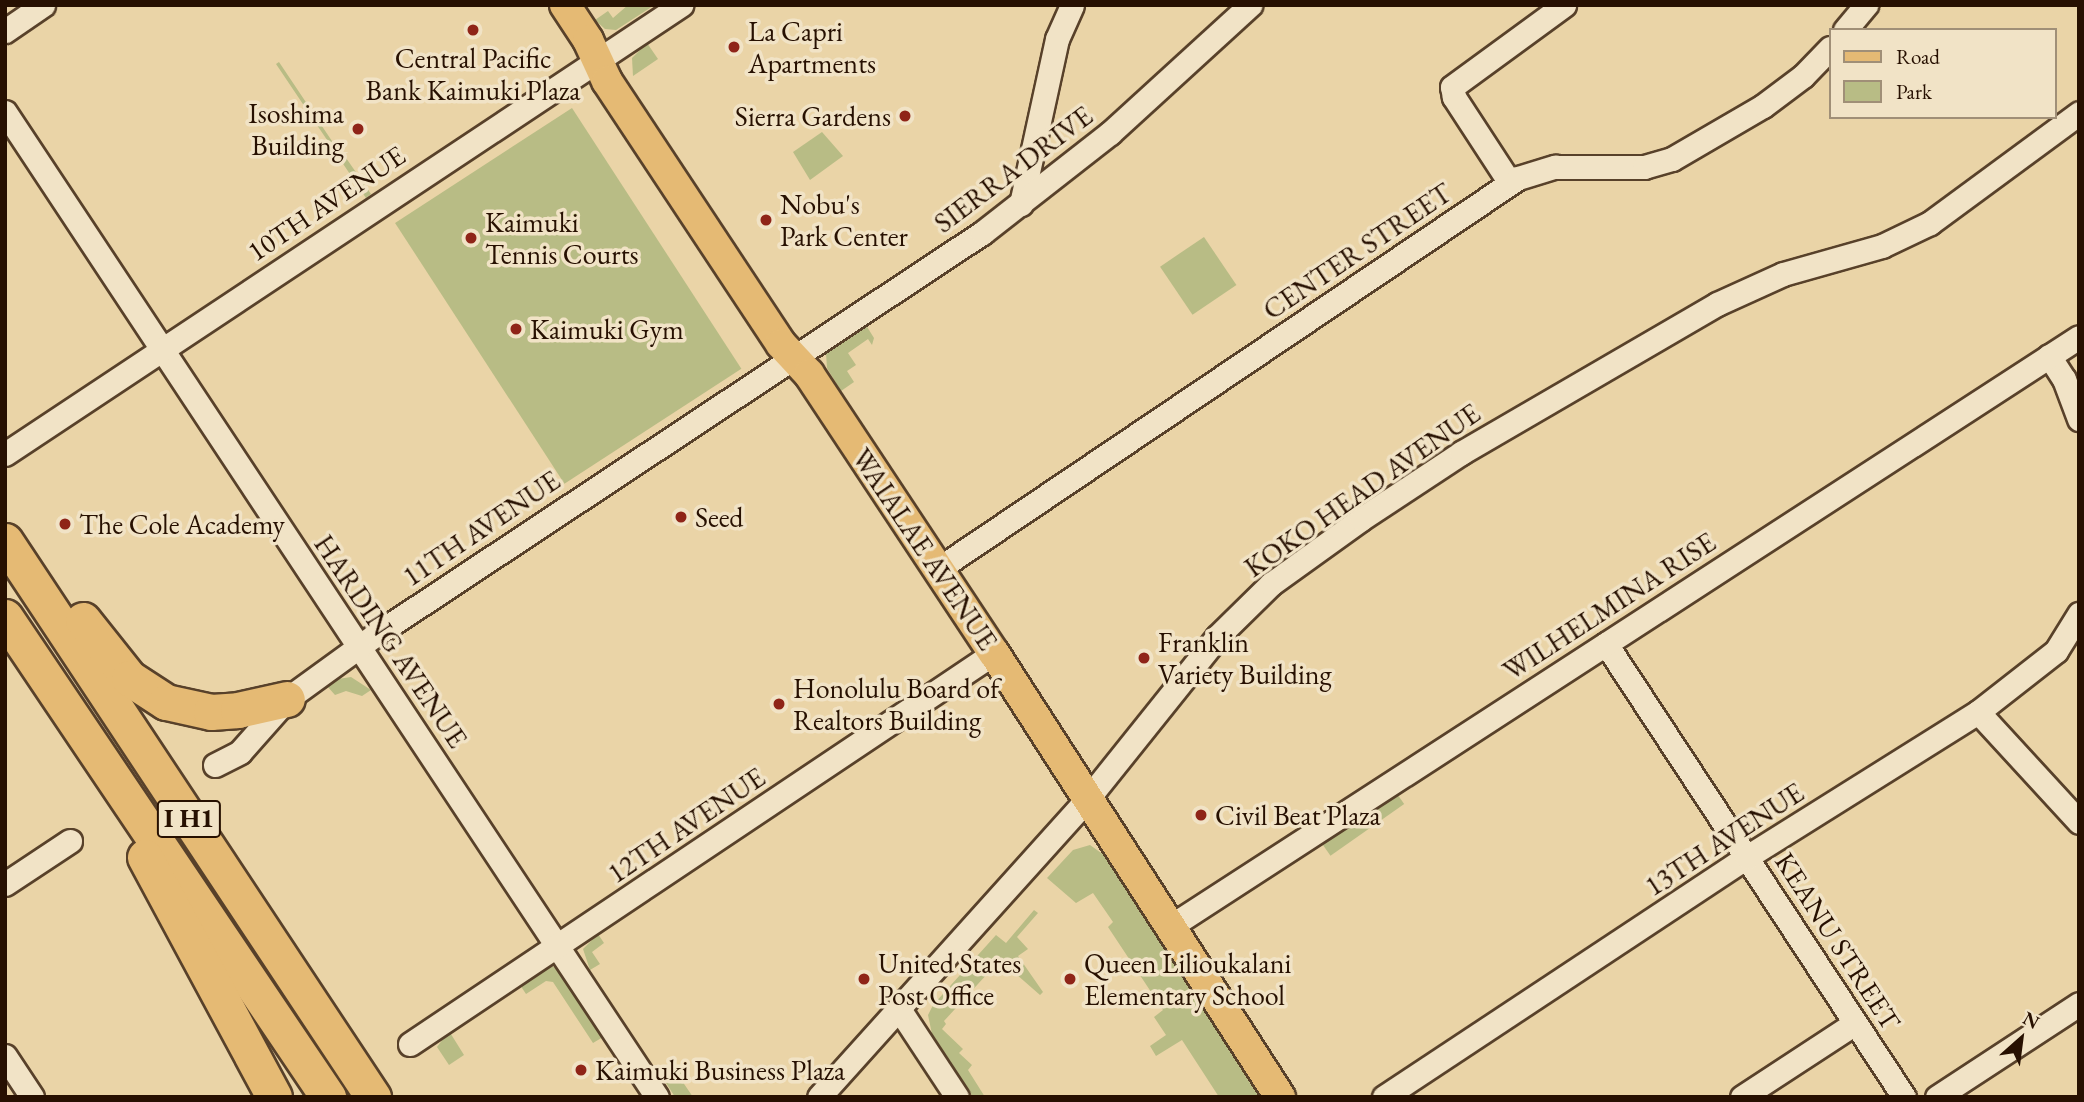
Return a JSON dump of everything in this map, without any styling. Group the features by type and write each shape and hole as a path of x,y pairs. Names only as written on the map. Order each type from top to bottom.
{"highway":[{"path":"5,516 117,664 153,696 181,707 211,712 287,699"},
{"name":"I H1","path":"5,541 373,1097"},
{"name":"I H1","path":"5,617 328,1097"},
{"path":"70,715 274,1097"}],"main road":[{"name":"WAIALAE AVENUE","path":"565,5 597,61 781,344 809,374 1089,797 1280,1097"}],"street":[{"path":"5,31 43,5"},
{"name":"10TH AVENUE","path":"5,454 681,5"},
{"path":"1021,204 1057,40 1072,5"},
{"name":"SIERRA DRIVE","path":"793,356 982,233 1021,204 1110,133 1250,5"},
{"path":"1510,183 1454,97 1452,87 1564,5"},
{"path":"1847,28 1866,5"},
{"name":"CENTER STREET","path":"938,569 1510,183 1530,173 1555,167 1644,167 1672,159 1763,106 1803,76 1828,50"},
{"name":"HARDING AVENUE","path":"5,112 657,1097"},
{"name":"KOKO HEAD AVENUE","path":"819,1097 1089,797 1177,685 1240,612 1286,573 1461,453 1717,304 1783,274 1882,246 1930,223 2077,115"},
{"name":"WILHELMINA RISE","path":"1171,926 2079,337"},
{"name":"11TH AVENUE","path":"215,765 240,752 287,699 359,646 793,356"},
{"path":"2049,356 2064,379 2079,419"},
{"name":"13TH AVENUE","path":"1384,1097 1747,857 1978,712 2056,651 2079,614"},
{"name":"KEANU STREET","path":"1606,644 1904,1097"},
{"name":"12TH AVENUE","path":"410,1044 993,653"},
{"path":"1978,712 2079,822"},
{"path":"5,884 70,841"},
{"path":"1937,1097 2079,1004"},
{"path":"899,1009 957,1097"},
{"path":"1742,1097 1856,1023"},
{"path":"5,1055 32,1097"}],"green space":[{"path":"628,5 653,6 616,30 605,29 595,20 608,11 613,18"},
{"path":"647,43 658,59 633,76 632,58"},
{"path":"279,62 371,194 366,198 276,64"},
{"path":"572,108 741,369 564,484 395,223"},
{"path":"822,132 843,156 810,180 793,152"},
{"path":"1204,237 1236,285 1192,315 1160,267"},
{"path":"864,322 874,338 872,345 868,339 848,353 856,365 847,371 854,382 841,391 827,368 826,353 834,341"},
{"path":"351,677 371,690 362,696 346,691 335,695 327,686 338,679"},
{"path":"1395,791 1404,804 1330,856 1321,843"},
{"path":"1090,845 1104,855 1259,1097 1219,1097 1182,1040 1156,1056 1150,1046 1166,1035 1154,1017 1163,1010 1108,927 1113,922 1093,893 1076,903 1047,878 1073,850"},
{"path":"1034,910 1038,913 1017,937 1028,949 1018,956 1043,992 1040,995 1000,960 944,1021 946,1024 942,1029 963,1049 959,1053 972,1065 968,1070 985,1097 973,1097 932,1034 928,1015 933,1005 996,935 1006,943"},
{"path":"598,934 604,943 592,952 600,964 590,970 583,949"},
{"path":"552,966 561,971 603,1037 593,1043 553,982 546,981 526,994 520,985"},
{"path":"449,1031 464,1055 449,1065 437,1047"},
{"path":"671,1063 688,1072 680,1078 693,1097 675,1097 659,1072"}],"place":[{"name":"Central Pacific Bank Kaimuki Plaza","path":"473,30"},
{"name":"La Capri Apartments","path":"734,47"},
{"name":"Sierra Gardens","path":"905,116"},
{"name":"Isoshima Building","path":"358,129"},
{"name":"Nobu's Park Center","path":"766,220"},
{"name":"Kaimuki Tennis Courts","path":"471,238"},
{"name":"Kaimuki Gym","path":"516,329"},
{"name":"Seed","path":"681,517"},
{"name":"The Cole Academy","path":"65,524"},
{"name":"Franklin Variety Building","path":"1144,658"},
{"name":"Honolulu Board of Realtors Building","path":"779,704"},
{"name":"Civil Beat Plaza","path":"1201,815"},
{"name":"United States Post Office","path":"864,979"},
{"name":"Queen Lilioukalani Elementary School","path":"1070,979"},
{"name":"Kaimuki Business Plaza","path":"581,1070"}]}
